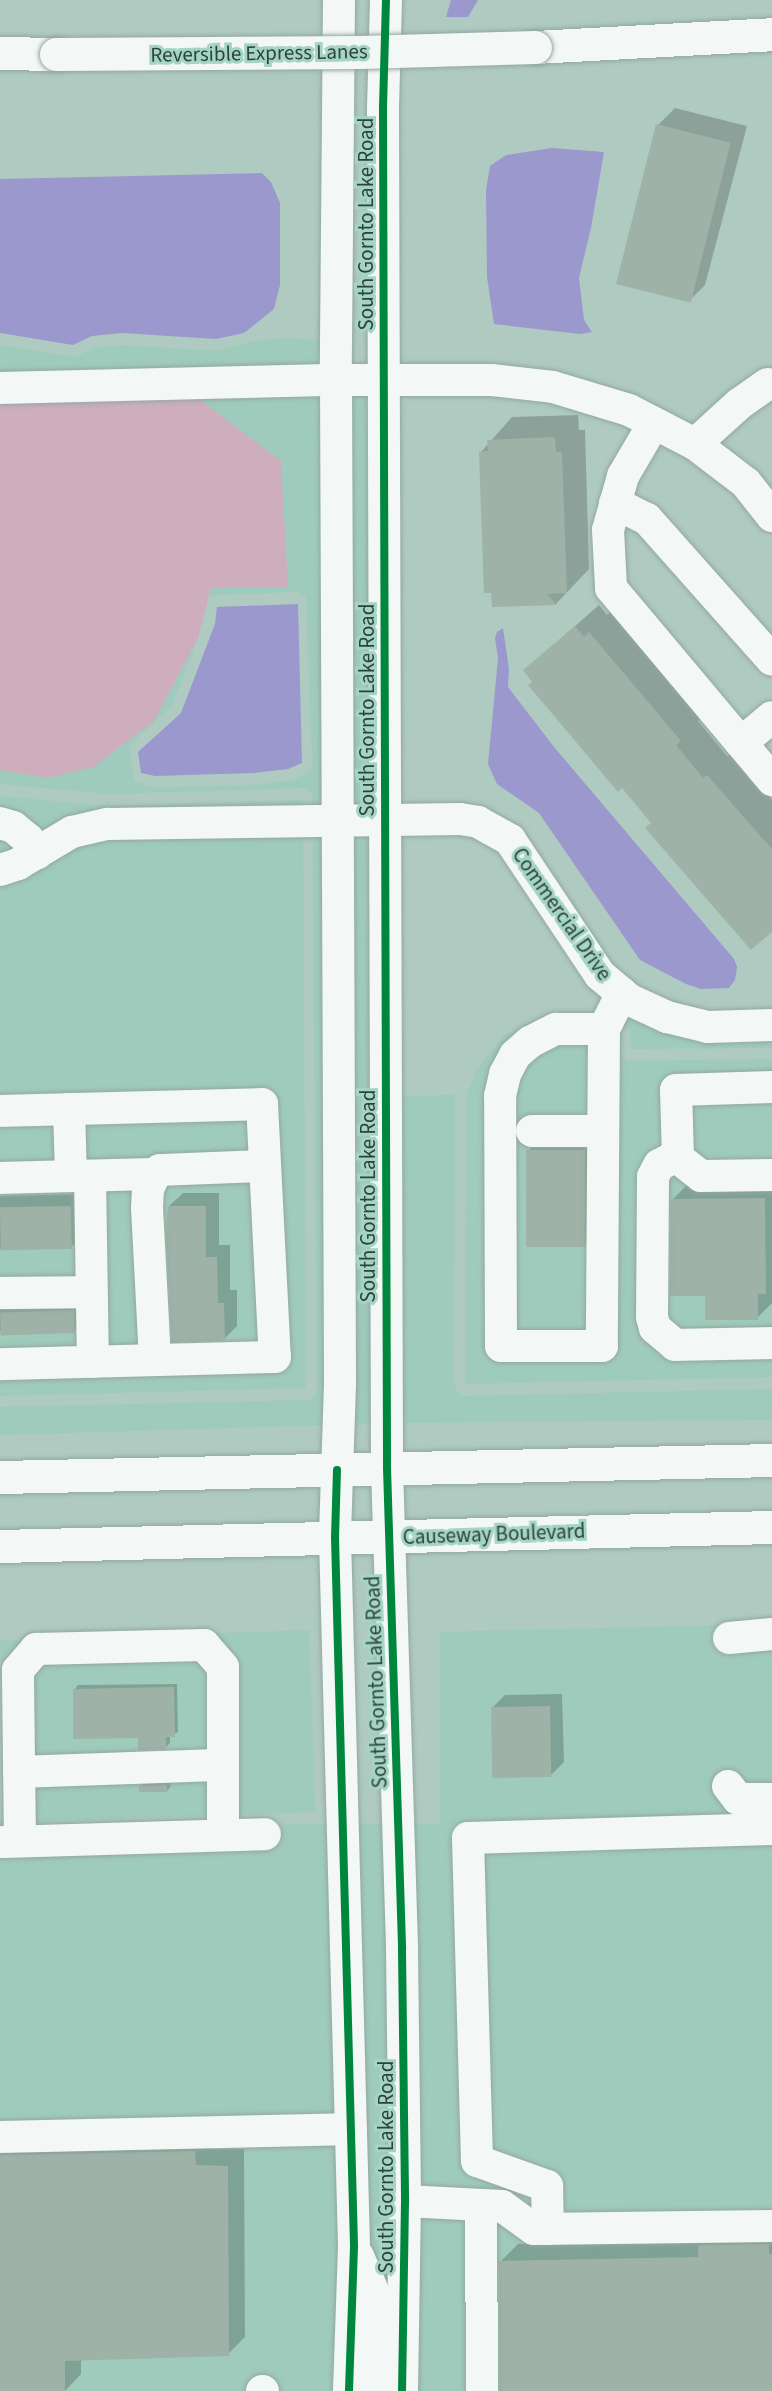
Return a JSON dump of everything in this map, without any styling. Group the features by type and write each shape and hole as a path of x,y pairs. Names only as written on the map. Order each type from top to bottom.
{"main road":[{"name":"Reversible Express Lanes","path":"0,53 301,53 535,47 772,32"},
{"path":"0,1477 772,1460"},
{"name":"Causeway Boulevard","path":"0,1546 772,1527"}],"street":[{"name":"South Gornto Lake Road","path":"339,0 336,380 340,1157 335,1538 354,2247 349,2391"},
{"name":"South Gornto Lake Road","path":"386,0 383,26 387,1468 402,1950 405,2201 402,2391"},
{"path":"0,388 336,380 491,380 553,387 629,410 695,444 746,483 772,516"},
{"path":"695,444 739,404 768,384"},
{"path":"654,423 623,476 611,516 610,588 772,780"},
{"path":"611,516 647,519 772,660"},
{"path":"741,744 772,717"},
{"name":"Commercial Drive","path":"0,870 18,864 72,832 108,824 385,819 460,819 478,822 510,840 600,975 630,1000 667,1017 708,1027 772,1025"},
{"path":"0,823 13,827 28,839 37,853"},
{"path":"604,1029 556,1029 530,1042 515,1055 505,1074 500,1096 501,1346 602,1346 604,1029 621,993"},
{"path":"772,1087 676,1090 678,1158 701,1176 772,1175"},
{"path":"0,1111 262,1104 275,1357 0,1364"},
{"path":"69,1109 80,1176 92,1292 93,1362"},
{"path":"532,1131 602,1131"},
{"path":"678,1155 659,1165 653,1177 652,1317 656,1328 675,1345 772,1344"},
{"path":"156,1360 147,1208 148,1189 155,1174 160,1170 265,1166"},
{"path":"0,1178 155,1174"},
{"path":"0,1293 92,1292"},
{"path":"729,1638 772,1634"},
{"path":"223,1835 223,1667 204,1645 36,1649 18,1670 19,1772 10,1841 265,1834"},
{"path":"19,1772 223,1765"},
{"path":"728,1786 738,1799 772,1799"},
{"path":"548,2229 547,2186 477,2162 468,1838 772,1829"},
{"path":"0,2137 351,2129"},
{"path":"405,2201 502,2206 534,2229 772,2226"},
{"path":"481,2205 482,2391"},
{"path":"354,2247 376,2298 378,2391"}],"shaded area":[{"path":"451,0 478,0 468,17 446,17"},
{"path":"552,148 604,152 591,228 579,278 584,320 592,332 580,334 494,324 487,277 486,190 490,166 506,155"},
{"path":"262,173 271,182 280,203 280,285 274,309 244,333 216,339 122,333 92,336 73,345 0,333 0,179"},
{"path":"282,338 324,340 326,1425 0,1435 0,1407 306,1400 313,1398 317,1388 312,793 303,788 108,794 0,784 0,770 48,778 182,669 198,638 172,705 129,746 134,781 155,788 255,785 294,780 310,771 312,763 306,597 297,592 217,595 210,598 211,588 0,401 0,345 75,357 95,348 122,345 216,351 253,341"},
{"path":"192,394 281,461 288,587 211,588 198,638 154,721 93,767 48,778 0,770 0,401"},
{"path":"349,394 366,394 372,824 368,1096 373,1096 374,1424 351,1425"},
{"path":"298,604 302,763 288,769 254,773 155,776 141,773 138,752 181,713 215,624 217,607"},
{"path":"503,628 509,669 508,687 554,747 734,959 737,967 735,980 729,988 701,989 686,984 640,960 539,813 497,784 488,764 498,658 495,638 497,632"},
{"path":"0,796 107,806 303,800 306,1388 0,1396"},
{"path":"581,1015 620,1035 621,1061 772,1059 772,1377 465,1384 466,1096 477,1069 505,1035 542,1016"},
{"path":"608,1016 772,1039 772,1048 631,1049 630,1029"},
{"path":"455,1095 454,1384 458,1394 465,1396 772,1389 772,1420 399,1423 398,1096"},
{"path":"772,1624 772,2391 0,2391 0,1825 440,1824 440,1632"},
{"path":"309,1630 315,1812 7,1823 0,1641"}],"building":[{"path":"656,124 731,143 691,303 616,284"},
{"path":"555,437 556,452 562,452 567,593 547,594 557,605 492,607 491,593 484,593 479,452 488,451 487,440"},
{"path":"575,626 584,637 589,632 681,741 676,745 703,778 707,775 772,849 772,932 751,950 645,828 651,823 622,788 618,792 528,685 532,682 523,670"},
{"path":"526,1150 585,1150 585,1247 526,1247"},
{"path":"765,1198 766,1294 758,1294 758,1320 705,1320 705,1296 670,1296 671,1199"},
{"path":"71,1206 72,1249 1,1250 0,1207"},
{"path":"168,1206 206,1206 206,1257 217,1257 218,1303 224,1303 225,1340 172,1342 166,1232"},
{"path":"74,1310 75,1333 1,1336 0,1313"},
{"path":"174,1687 175,1737 166,1737 166,1749 138,1750 138,1738 73,1739 73,1689"},
{"path":"550,1706 551,1777 492,1778 491,1707"},
{"path":"167,1785 167,1792 139,1792 139,1786"},
{"path":"195,2151 196,2165 228,2166 229,2356 65,2361 65,2391 0,2391 0,2155"},
{"path":"769,2244 769,2254 772,2254 772,2391 500,2391 499,2261 698,2257 698,2245"}],"cycle path":[{"path":"386,0 383,109 387,1468 402,1950 405,2201 402,2391"},
{"path":"337,1470 335,1538 354,2247 349,2391"}]}
